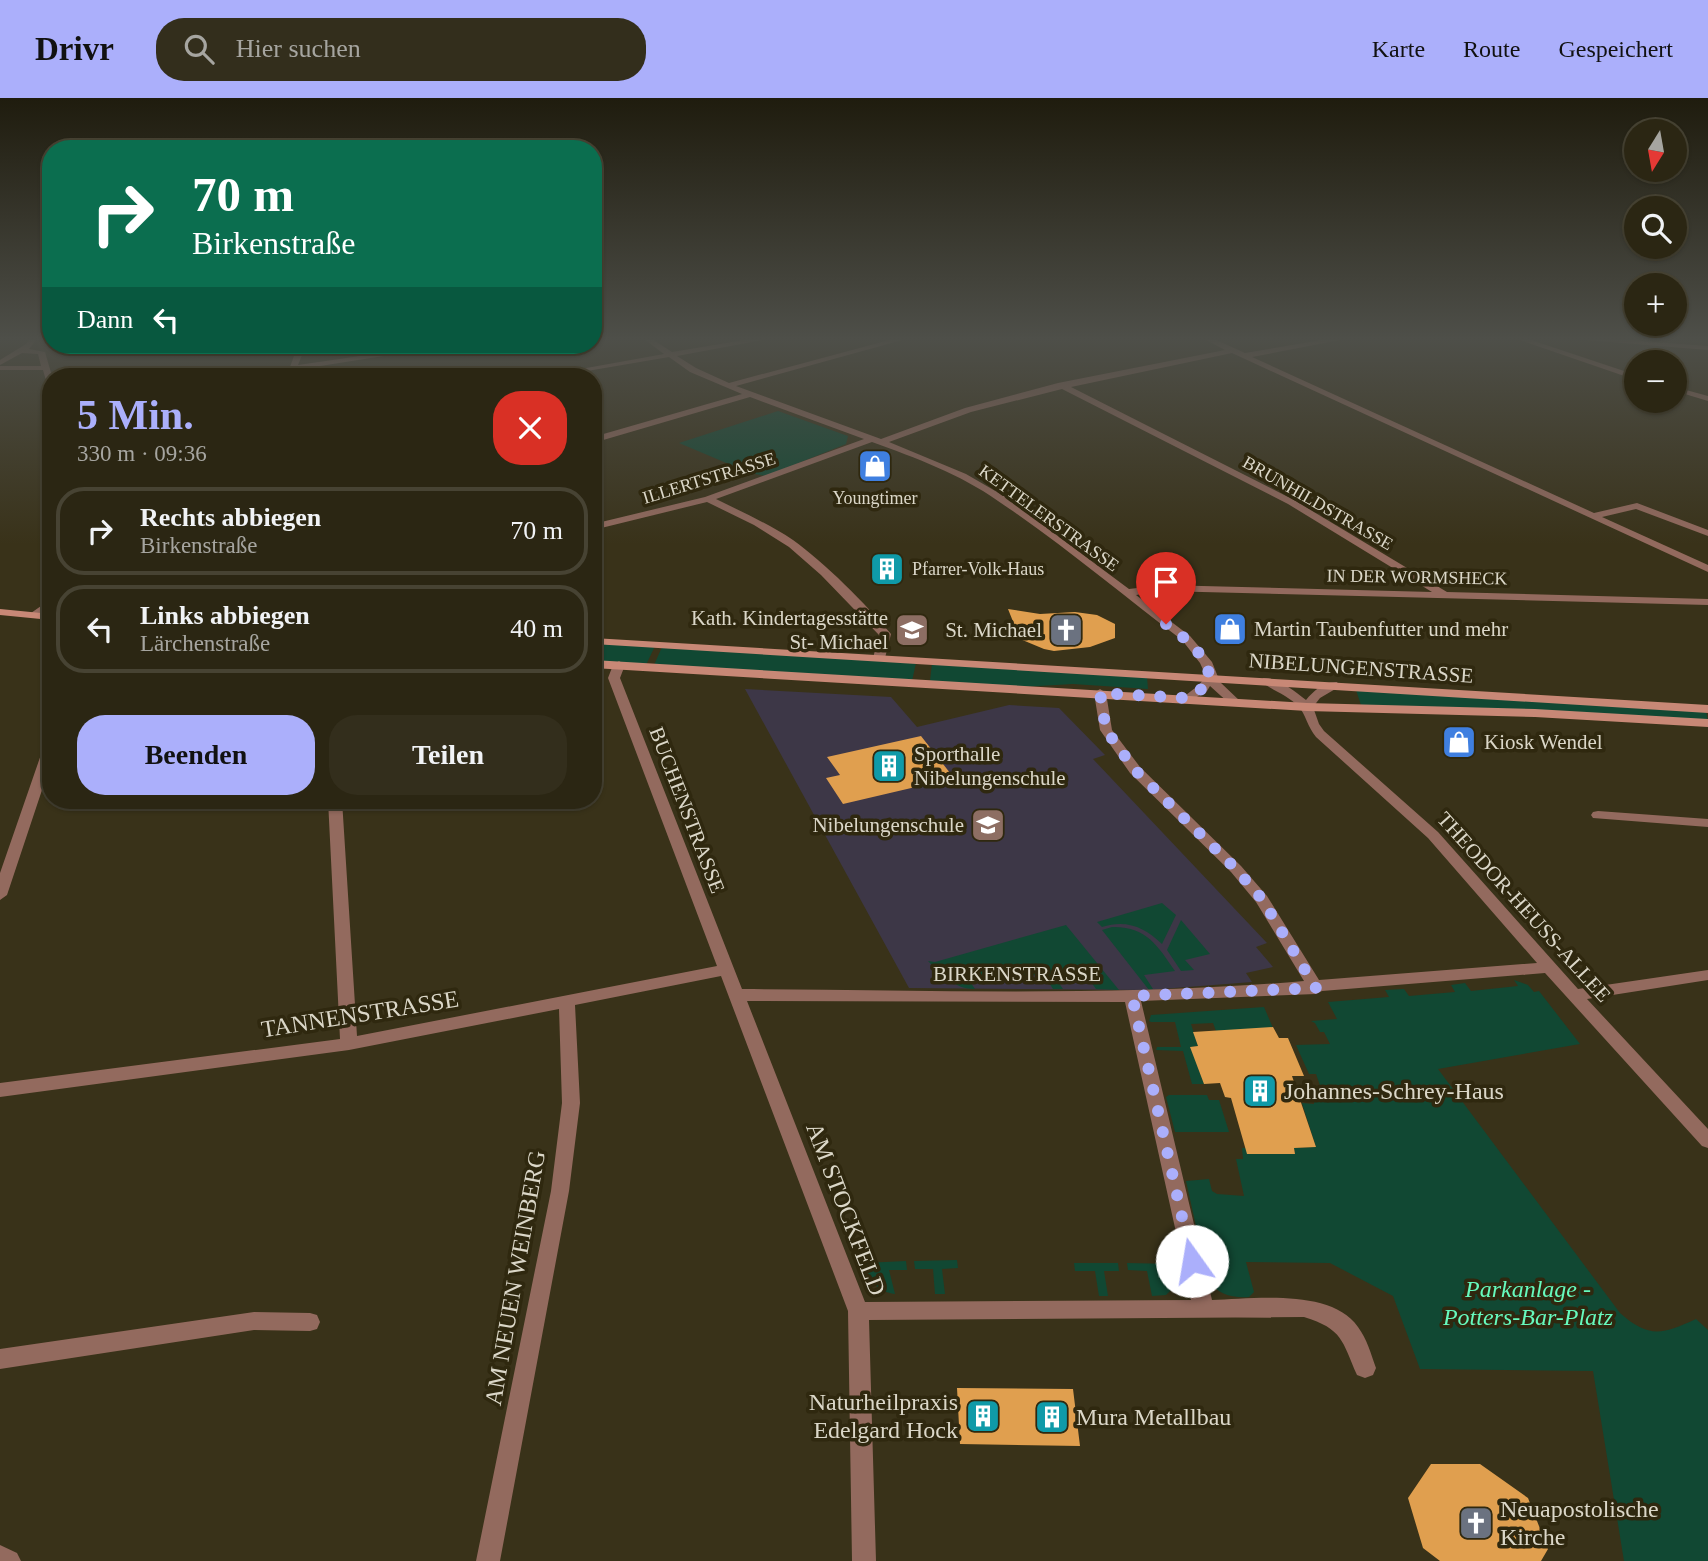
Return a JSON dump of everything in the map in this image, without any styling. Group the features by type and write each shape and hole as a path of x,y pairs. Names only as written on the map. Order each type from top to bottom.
{"street":[{"path":"602,437 705,407"},
{"name":"KETTELERSTRASSE","path":"786,407 963,476 1001,498 1199,652 1206,662 1210,678 1236,702"},
{"name":"ILLERTSTRASSE","path":"602,525 708,499 978,407"},
{"name":"BRUNHILDSTRASSE","path":"1106,407 1291,502 1444,595"},
{"path":"1355,407 1708,569"},
{"path":"708,499 757,523 801,551 885,634 879,658"},
{"path":"1593,516 1637,506 1708,533"},
{"name":"IN DER WORMSHECK","path":"1126,593 1162,588 1708,601"},
{"path":"0,603 42,607"},
{"path":"0,612 35,615 42,612"},
{"name":"NIBELUNGENSTRASSE","path":"602,641 1708,709"},
{"path":"602,664 1307,707 1535,713 1708,723"},
{"name":"BUCHENSTRASSE","path":"619,665 614,678 726,970"},
{"path":"1188,698 1203,688 1210,678"},
{"path":"1267,681 1287,691 1307,707"},
{"path":"1307,707 1316,695 1333,685"},
{"path":"1100,693 1106,730 1135,770 1236,869 1262,899 1316,988"},
{"name":"THEODOR-HEUSS-ALLEE","path":"1307,707 1313,725 1320,734 1433,835 1574,996 1708,1140"},
{"path":"0,895 42,770"},
{"path":"336,809 349,1044"},
{"path":"1598,814 1707,825"},
{"name":"BIRKENSTRASSE","path":"735,995 1132,996 1316,988 1549,967"},
{"name":"AM STOCKFELD","path":"726,970 858,1311 864,1561"},
{"name":"TANNENSTRASSE","path":"0,1090 349,1044 726,970"},
{"path":"1574,996 1708,975"},
{"path":"1132,996 1203,1307"},
{"name":"AM NEUEN WEINBERG","path":"488,1561 560,1191 571,1103 567,1003"},
{"path":"858,1311 1304,1308 1331,1316 1352,1331 1366,1368"},
{"path":"0,1359 254,1321 310,1322"},
{"path":"0,1556 9,1561"}],"shaded area":[{"name":"Nibelungenschule","path":"745,689 891,697 917,727 1009,705 1059,708 1105,755 1093,759 1267,943 1256,947 1273,967 1246,973 1252,982 1149,990 909,988"}],"green space":[{"path":"778,411 848,436 846,444 766,476 750,473 679,443"},
{"path":"602,643 655,646 646,665 602,662"},
{"path":"662,647 916,663 912,681 654,665"},
{"path":"932,663 1147,677 1148,689 1073,684 1022,687 930,681"},
{"path":"1356,690 1706,711 1708,721 1361,705"},
{"path":"1162,903 1176,915 1162,944 1135,926 1119,924 1102,927 1097,922"},
{"path":"1181,920 1210,954 1185,960 1194,970 1181,971 1167,950"},
{"path":"1066,925 1119,990 1096,989 1086,975 1054,976 1063,989 1053,989 1044,975 966,976 975,989 968,989 949,980 928,961 935,962"},
{"path":"1112,927 1134,930 1150,939 1175,971 1144,975 1153,989 1149,990 1102,930"},
{"name":"Parkanlage - Potters-Bar-Platz","path":"1514,980 1528,985 1534,992 1539,991 1580,1044 1438,1069 1620,1313 1639,1327 1648,1330 1665,1331 1696,1319 1708,1330 1708,1561 1624,1561 1593,1371 1420,1369 1393,1296 1330,1263 1246,1262 1254,1292 1249,1297 1226,1294 1216,1289 1208,1280 1186,1181 1209,1179 1212,1191 1217,1194 1244,1196 1236,1159 1243,1159 1242,1148 1246,1148 1248,1154 1295,1154 1294,1148 1316,1147 1302,1103 1314,1104 1314,1101 1325,1100 1316,1074 1309,1074 1296,1045 1330,1044 1324,1032 1320,1032 1311,1021 1337,1019 1328,1002 1389,997 1385,990 1404,989 1409,996 1455,992 1451,985 1465,983 1471,991 1518,986"},
{"path":"1264,1007 1273,1028 1216,1031 1213,1023 1191,1024 1198,1046 1191,1047 1204,1084 1192,1084 1183,1051 1156,1050 1157,1047 1181,1047 1175,1022 1151,1022 1151,1015"},
{"path":"1207,1095 1209,1100 1219,1100 1229,1132 1175,1132 1166,1097"},
{"path":"957,1260 958,1268 942,1269 945,1294 935,1294 933,1269 915,1269 914,1261"},
{"path":"906,1261 907,1270 889,1270 895,1294 878,1288 864,1263"},
{"path":"1074,1263 1118,1263 1119,1271 1104,1271 1108,1296 1099,1296 1095,1271 1075,1271"},
{"path":"1127,1263 1174,1264 1177,1284 1166,1295 1152,1296 1147,1271 1128,1270"}],"building":[{"name":"St. Michael","path":"1008,609 1040,614 1075,612 1097,615 1115,624 1115,638 1090,647 1054,651 1044,649 1020,639"},
{"name":"Sporthalle Nibelungenschule","path":"921,736 954,778 843,804 826,778 840,775 827,757"},
{"name":"Johannes-Schrey-Haus","path":"1273,1027 1279,1038 1288,1038 1304,1076 1292,1076 1316,1147 1294,1148 1295,1154 1247,1154 1231,1098 1225,1097 1220,1083 1204,1084 1190,1047 1198,1046 1193,1032"},
{"path":"957,1388 1073,1389 1080,1446 960,1444"},
{"name":"Neuapostolische Kirche","path":"1431,1464 1480,1464 1528,1498 1548,1549 1541,1561 1440,1561 1423,1548 1408,1498"}],"place":[{"name":"Youngtimer","path":"875,466"},
{"name":"Pfarrer-Volk-Haus","path":"887,569"},
{"name":"Martin Taubenfutter und mehr","path":"1230,629"},
{"name":"Kath. Kindertagesstätte St- Michael","path":"912,630"},
{"name":"St. Michael","path":"1066,630"},
{"name":"Kiosk Wendel","path":"1459,742"},
{"name":"Sporthalle Nibelungenschule","path":"889,766"},
{"name":"Nibelungenschule","path":"988,825"},
{"name":"Johannes-Schrey-Haus","path":"1260,1091"},
{"name":"Naturheilpraxis Edelgard Hock","path":"983,1416"},
{"name":"Mura Metallbau","path":"1052,1417"},
{"name":"Neuapostolische Kirche","path":"1476,1523"}],"route":[{"path":"1166,624 1186,638 1199,652 1206,662 1210,678 1203,688 1188,698 1100,693 1106,730 1135,770 1236,869 1262,899 1316,988 1132,996 1192,1261"}]}
